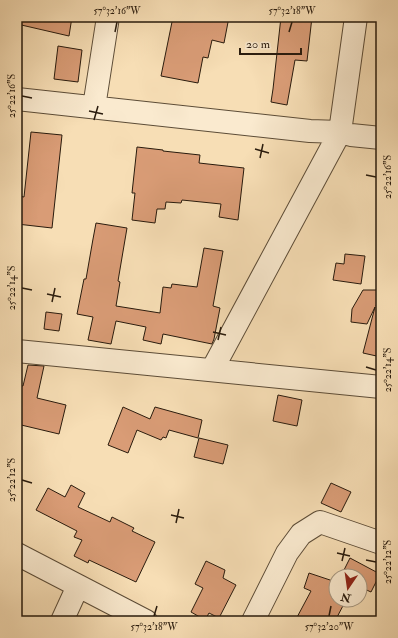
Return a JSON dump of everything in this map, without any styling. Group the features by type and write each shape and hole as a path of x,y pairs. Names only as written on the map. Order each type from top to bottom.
{"street":[{"path":"94,107 108,17"},
{"path":"212,370 340,132 356,17"},
{"path":"17,99 310,131 340,132 351,135 381,138"},
{"path":"17,351 381,387"},
{"path":"253,621 287,553 301,534 320,522 381,543"},
{"path":"17,554 146,621"},
{"path":"62,621 78,586"}],"building":[{"path":"17,17 72,17 69,36 17,24"},
{"path":"173,17 229,17 224,43 212,40 208,58 203,57 198,83 161,76"},
{"path":"281,17 312,17 307,61 295,60 287,105 271,102"},
{"path":"58,46 82,50 78,82 54,79"},
{"path":"31,132 62,135 52,228 17,224 19,196 24,197"},
{"path":"137,147 200,155 199,163 244,168 238,220 219,217 221,204 182,200 181,203 166,202 165,209 157,209 155,223 132,220 135,193 132,193"},
{"path":"96,223 127,228 118,281 120,282 116,306 160,313 163,287 171,288 172,284 197,287 204,248 223,251 213,306 220,308 212,344 163,334 161,344 143,340 146,327 116,321 111,344 88,340 93,317 77,314 84,279 86,279"},
{"path":"345,254 365,256 361,284 333,280 336,263 344,264"},
{"path":"363,290 381,290 381,295 376,306 381,307 381,357 363,353 375,307 367,324 351,322 352,309"},
{"path":"46,312 62,314 59,331 44,329"},
{"path":"28,365 44,366 37,398 66,405 59,434 17,424 17,385 23,386"},
{"path":"278,395 302,400 297,426 273,421"},
{"path":"123,407 150,419 155,407 202,420 198,438 169,430 166,438 163,437 161,440 137,430 128,453 108,445"},
{"path":"199,438 228,445 223,464 194,457"},
{"path":"331,483 351,492 341,512 321,503"},
{"path":"71,485 85,493 78,507 110,522 112,517 134,528 132,531 155,542 136,582 89,560 88,563 74,556 82,540 74,537 77,531 36,510 48,488 65,497"},
{"path":"350,558 380,574 371,592 368,591 368,568 345,568"},
{"path":"206,561 225,570 223,578 236,585 219,618 209,613 205,620 191,612 203,588 195,584"},
{"path":"309,573 328,579 328,608 342,608 335,621 295,621 311,591 304,588"}]}
